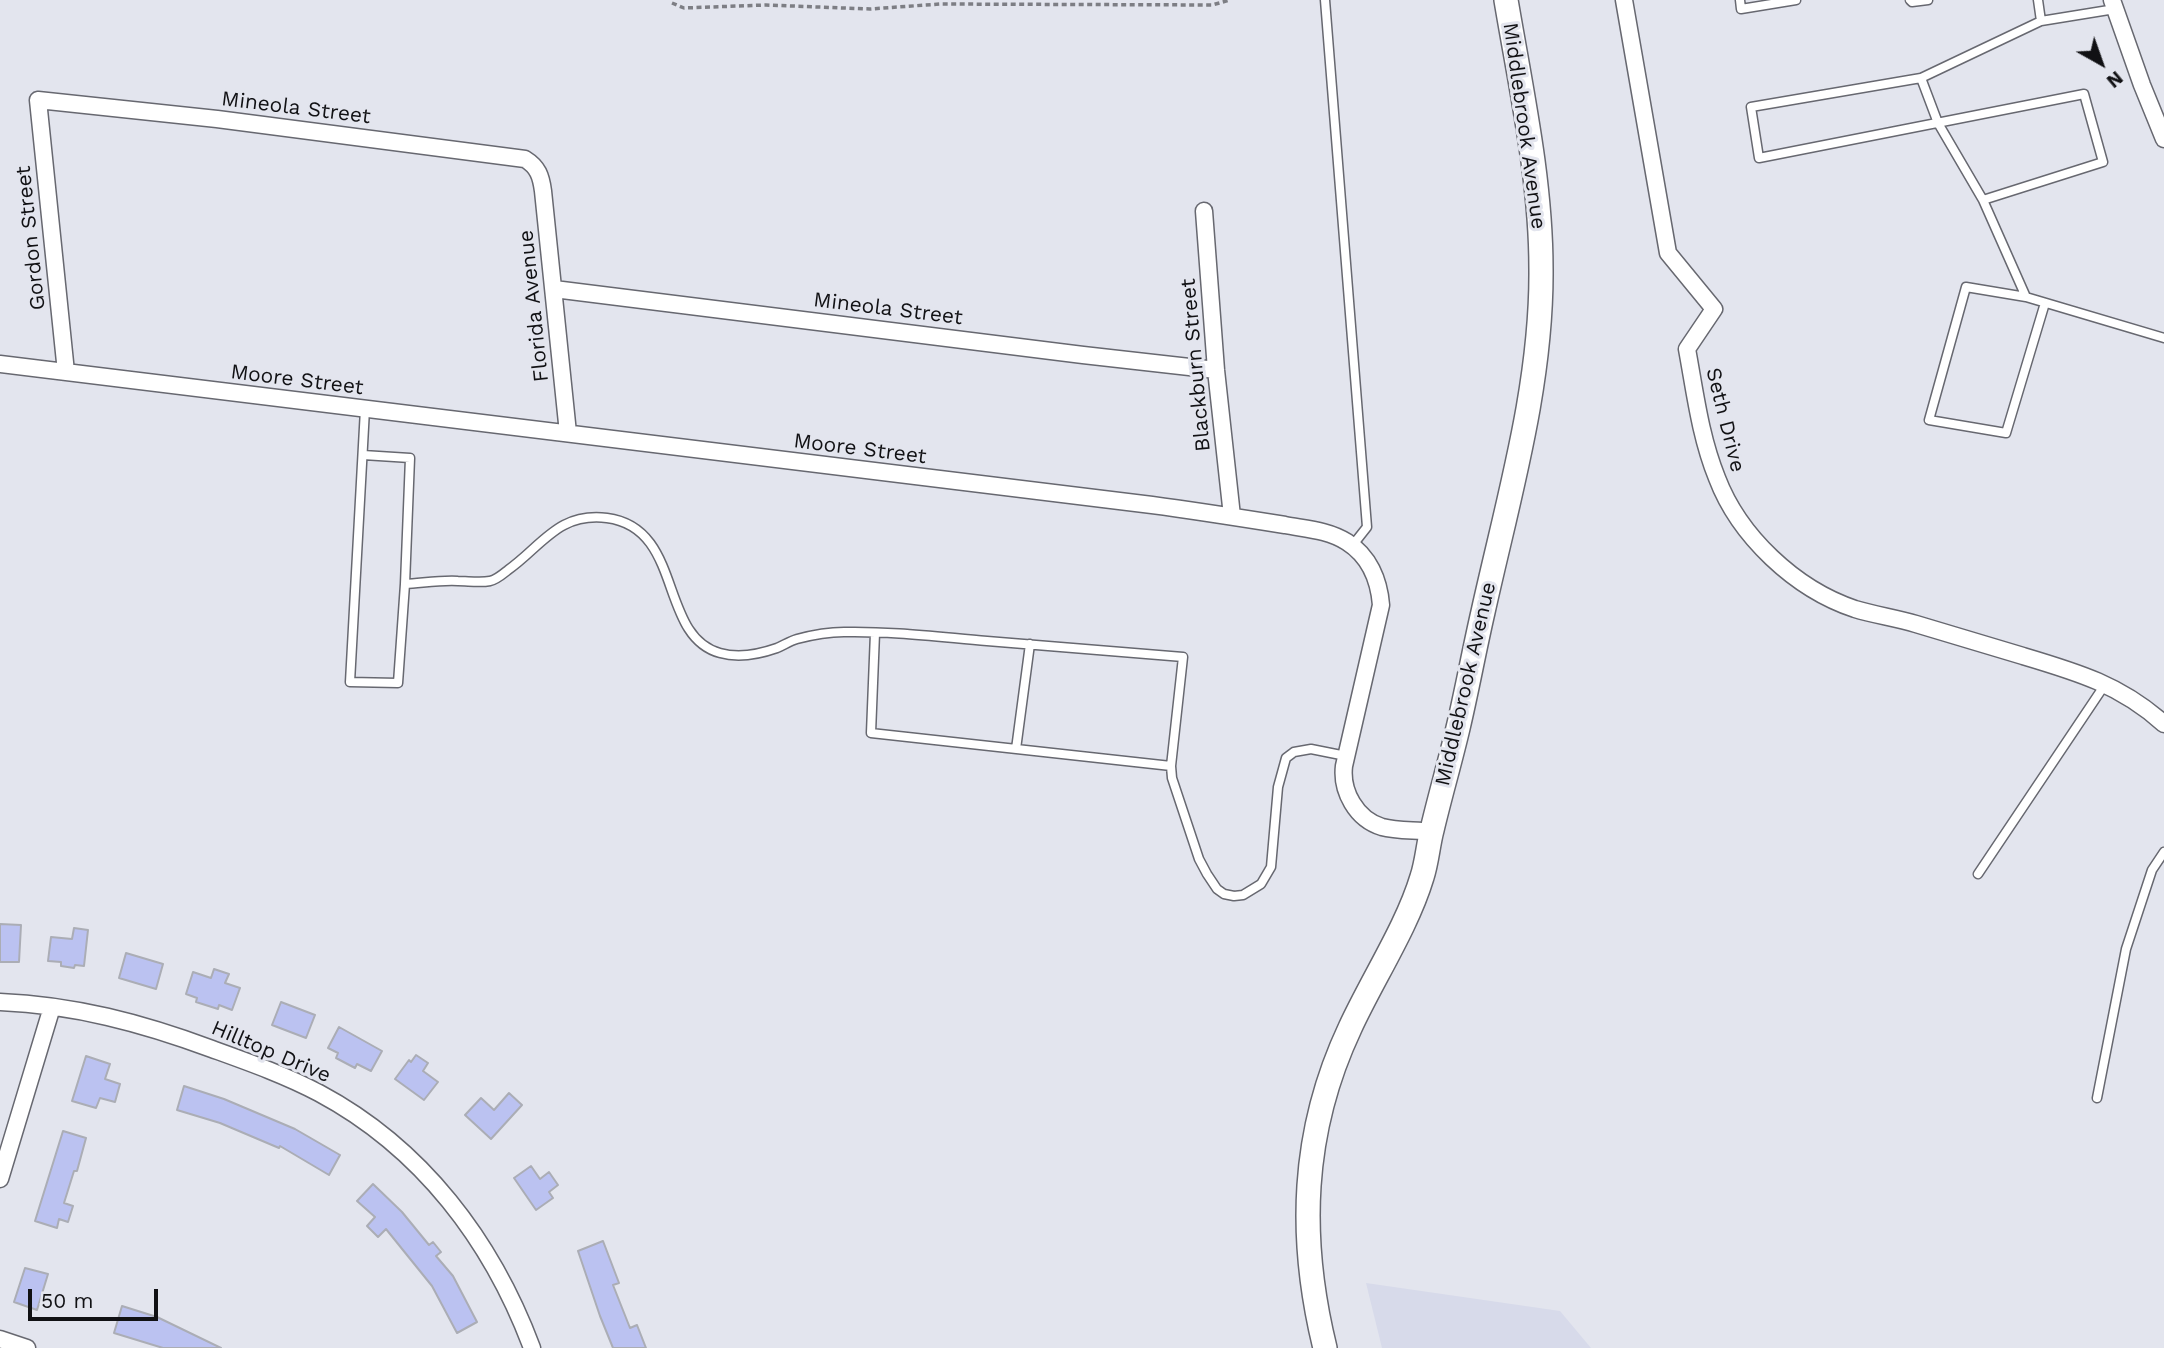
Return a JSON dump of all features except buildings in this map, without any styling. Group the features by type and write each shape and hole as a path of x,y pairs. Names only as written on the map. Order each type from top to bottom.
{"main road":[{"name":"Middlebrook Avenue","path":"1325,1348 1312,1289 1307,1236 1308,1183 1317,1125 1340,1051 1413,903 1423,876 1521,446 1538,338 1541,271 1537,190 1506,0"}],"street":[{"name":"Seth Drive","path":"1624,0 1668,253 1714,309 1687,349 1702,431 1717,480 1747,529 1791,575 1830,598 1853,608 2084,674 2106,683 2139,703 2164,724"},
{"path":"2114,5 2164,139"},
{"name":"Mineola Street","path":"38,100 217,119 525,159 535,167 540,176"},
{"name":"Gordon Street","path":"38,100 66,372"},
{"name":"Florida Avenue","path":"540,176 568,433"},
{"name":"Blackburn Street","path":"1204,211 1216,370 1232,516"},
{"name":"Mineola Street","path":"554,289 1216,370"},
{"name":"Moore Street","path":"0,364 1232,516 1328,533 1352,546 1370,567 1378,587 1381,606 1346,756 1344,784 1351,802 1368,820 1385,828 1432,832"},
{"name":"Hilltop Drive","path":"0,1002 107,1015 194,1042 298,1082 358,1116 411,1159 478,1237 500,1274 532,1348"},
{"path":"0,1179 52,1007"},
{"path":"0,1339 27,1348"}],"lane":[{"path":"1325,0 1367,527 1352,546"},
{"path":"1740,0 1741,9 1796,0"},
{"path":"1910,0 1928,0"},
{"path":"2038,0 2041,21"},
{"path":"1983,201 2103,162 2084,94 1759,158 1751,107 1921,79 2041,21 2114,5"},
{"path":"1921,79 1938,123 1983,201 2026,297"},
{"path":"2045,303 2006,433 1929,420 1966,287 2026,297 2164,338"},
{"path":"363,455 410,458 398,683 350,682 365,410"},
{"path":"405,584 454,580 490,581 515,565 545,537 566,523 584,518 610,518 634,529 653,547 672,586 681,617 698,639 718,652 741,655 757,653 813,635 842,632 1182,657 1172,778 1206,874 1224,894 1243,895 1261,884 1271,867 1278,787 1286,758 1294,752 1311,750 1346,756"},
{"path":"875,633 872,733 1171,766"},
{"path":"1016,749 1030,644"},
{"path":"1978,874 2106,683"},
{"path":"2097,1098 2126,949 2152,870 2164,852"}],"path":[{"path":"672,3 684,8 785,5 870,9 940,4 1212,5 1230,0"}],"shaded area":[{"path":"1366,1283 1560,1311 1591,1348 1382,1348"}]}
